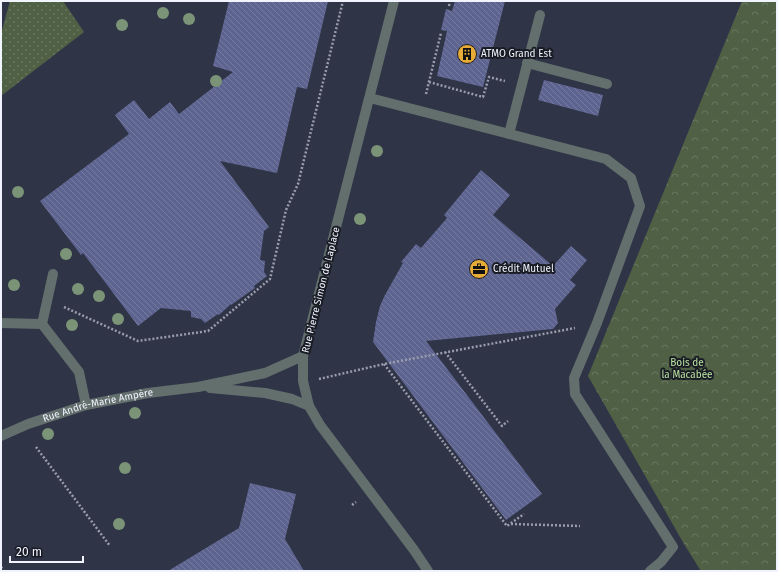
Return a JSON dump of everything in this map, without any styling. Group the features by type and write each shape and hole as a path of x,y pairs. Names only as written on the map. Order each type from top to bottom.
{"street":[{"name":"Rue Pierre Simon de Laplace","path":"394,1 304,356 303,381 309,406 320,425 414,550 428,571"},
{"path":"508,134 540,15"},
{"path":"527,63 607,84"},
{"path":"370,98 606,159 631,178 640,206 597,323 574,378 575,394 673,547 661,562 650,571"},
{"path":"54,274 42,324 79,372 86,405"},
{"path":"1,323 42,324"},
{"name":"Rue André-Marie Ampère","path":"1,436 28,424 86,405 148,393 198,387 265,374 304,356"},
{"name":"Rue André-Marie Ampère","path":"198,387 265,393 292,399 309,406"}],"path":[{"path":"47,299 138,341 208,331 270,279 286,210 298,184 343,1"},
{"path":"449,6 450,1"},
{"path":"422,111 441,33"},
{"path":"429,82 484,97 489,77 521,86"},
{"path":"303,381 323,379 384,364 597,323"},
{"path":"445,352 502,426 508,421"},
{"path":"384,364 507,526 511,524 580,526"},
{"path":"36,447 110,546"},
{"path":"352,505 356,502"},
{"path":"511,524 524,514"},
{"path":"1,568 4,571"}],"green space":[{"path":"10,1 63,1 84,32 1,96 1,34"},
{"name":"Bois de la Macabée","path":"742,1 777,1 777,571 701,571 588,376"}],"building":[{"path":"229,1 328,1 307,89 297,87 277,173 220,161 269,227 264,231 260,260 265,261 264,272 267,276 254,286 255,288 231,304 219,315 218,314 205,323 201,319 191,317 191,311 161,308 138,326 83,253 81,255 40,201 129,134 115,115 134,100 149,119 170,102 179,114 233,72 213,66"},
{"name":"ATMO Grand Est","path":"455,1 505,1 483,87 437,76 447,31 441,30 446,9 452,11"},
{"path":"544,80 603,95 598,116 538,100"},
{"name":"Crédit Mutuel","path":"481,170 510,195 493,215 553,266 571,246 587,260 570,280 576,285 555,309 558,323 553,329 426,341 542,494 506,520 373,342 380,306 403,263 401,262 416,244 421,248 447,218 444,215"},
{"path":"250,483 296,494 285,539 304,571 168,571 239,528"}],"place":[{"name":"ATMO Grand Est","path":"467,54"},
{"name":"Crédit Mutuel","path":"479,269"}]}
